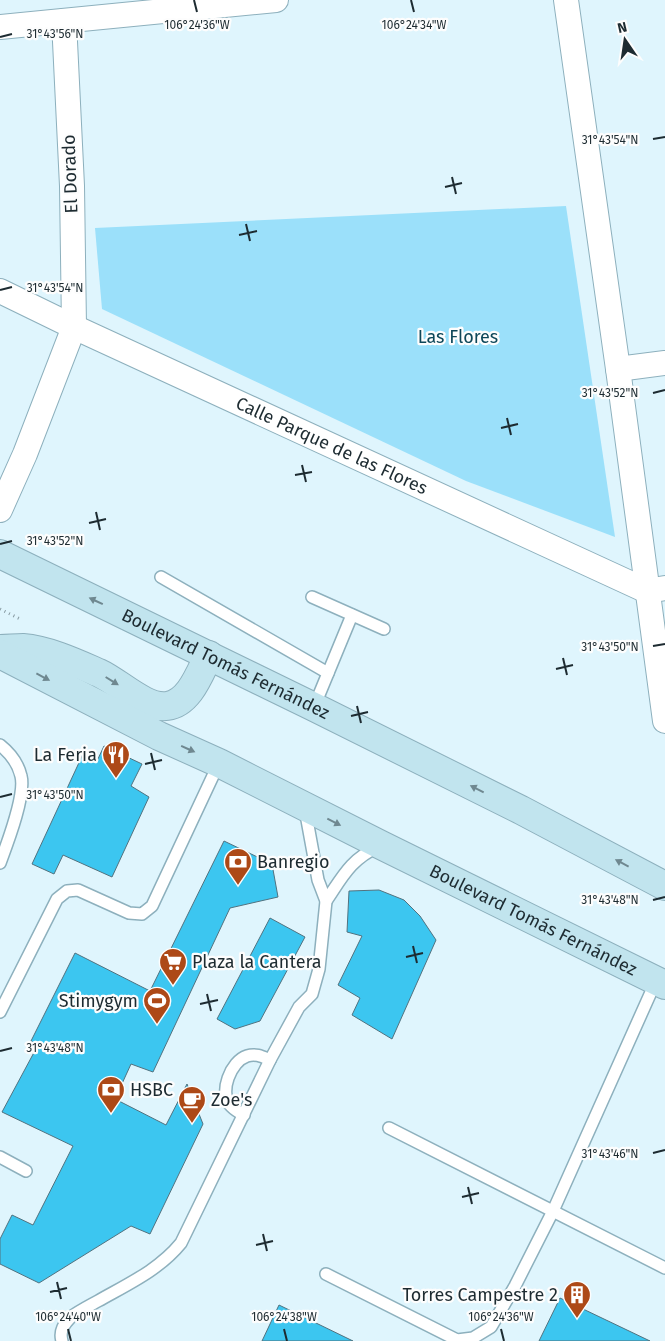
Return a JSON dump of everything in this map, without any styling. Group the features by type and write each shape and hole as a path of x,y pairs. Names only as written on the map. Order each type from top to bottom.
{"main road":[{"name":"Boulevard Tomás Fernández","path":"0,554 209,654 521,810 665,886"},
{"path":"0,649 24,648 48,654 101,674 139,698 156,705 167,706 177,703 185,697 197,679 209,654"},
{"name":"Boulevard Tomás Fernández","path":"0,654 159,736 219,763 381,845 662,978"}],"street":[{"path":"0,27 276,0"},
{"path":"566,0 618,368 656,590 665,721"},
{"name":"El Dorado","path":"64,22 72,186 74,327"},
{"name":"Calle Parque de las Flores","path":"0,291 74,327 656,590"},
{"path":"0,510 25,454 74,327"},
{"path":"618,368 665,363"}],"lane":[{"path":"160,577 328,673"},
{"path":"312,597 384,629"},
{"path":"314,707 352,615"},
{"path":"0,745 15,760 22,778 21,795 4,837 0,863"},
{"path":"0,1012 57,899 67,891 78,890 130,913 142,914 152,906 219,763"},
{"path":"62,1341 62,1328 73,1316 154,1269 169,1257 181,1243 270,1060 299,1007 312,994 319,969 326,902 318,880 304,807"},
{"path":"326,902 354,861 364,853 381,845"},
{"path":"326,1274 457,1340 473,1338 491,1327 515,1286 553,1211 662,978"},
{"path":"244,1116 230,1106 226,1094 227,1082 241,1059 254,1054 270,1060"},
{"path":"389,1128 665,1268"},
{"path":"0,1157 26,1171"}],"green space":[{"name":"Las Flores","path":"566,206 615,537 466,481 102,309 95,228"}],"building":[{"path":"104,746 142,764 131,786 149,797 112,877 63,855 54,874 32,864 83,754 97,761"},
{"path":"224,841 272,864 278,897 230,908 153,1072 131,1064 115,1099 166,1125 187,1084 203,1124 150,1234 131,1226 39,1283 0,1264 0,1239 12,1215 33,1225 73,1146 2,1112 38,1045 31,1041 75,953 150,991"},
{"path":"379,890 404,900 420,916 436,940 392,1039 352,1015 360,998 338,985 362,936 347,932 349,891"},
{"path":"270,918 305,937 260,1021 235,1029 217,1019"},
{"name":"Torres Campestre 2","path":"560,1298 650,1341 539,1341"},
{"path":"279,1305 353,1341 262,1341"}],"place":[{"name":"La Feria","path":"116,779"},
{"name":"Banregio","path":"238,886"},
{"name":"Plaza la Cantera","path":"173,986"},
{"name":"Stimygym","path":"157,1025"},
{"name":"HSBC","path":"111,1114"},
{"name":"Zoe's","path":"192,1124"},
{"name":"Torres Campestre 2","path":"577,1319"}]}
